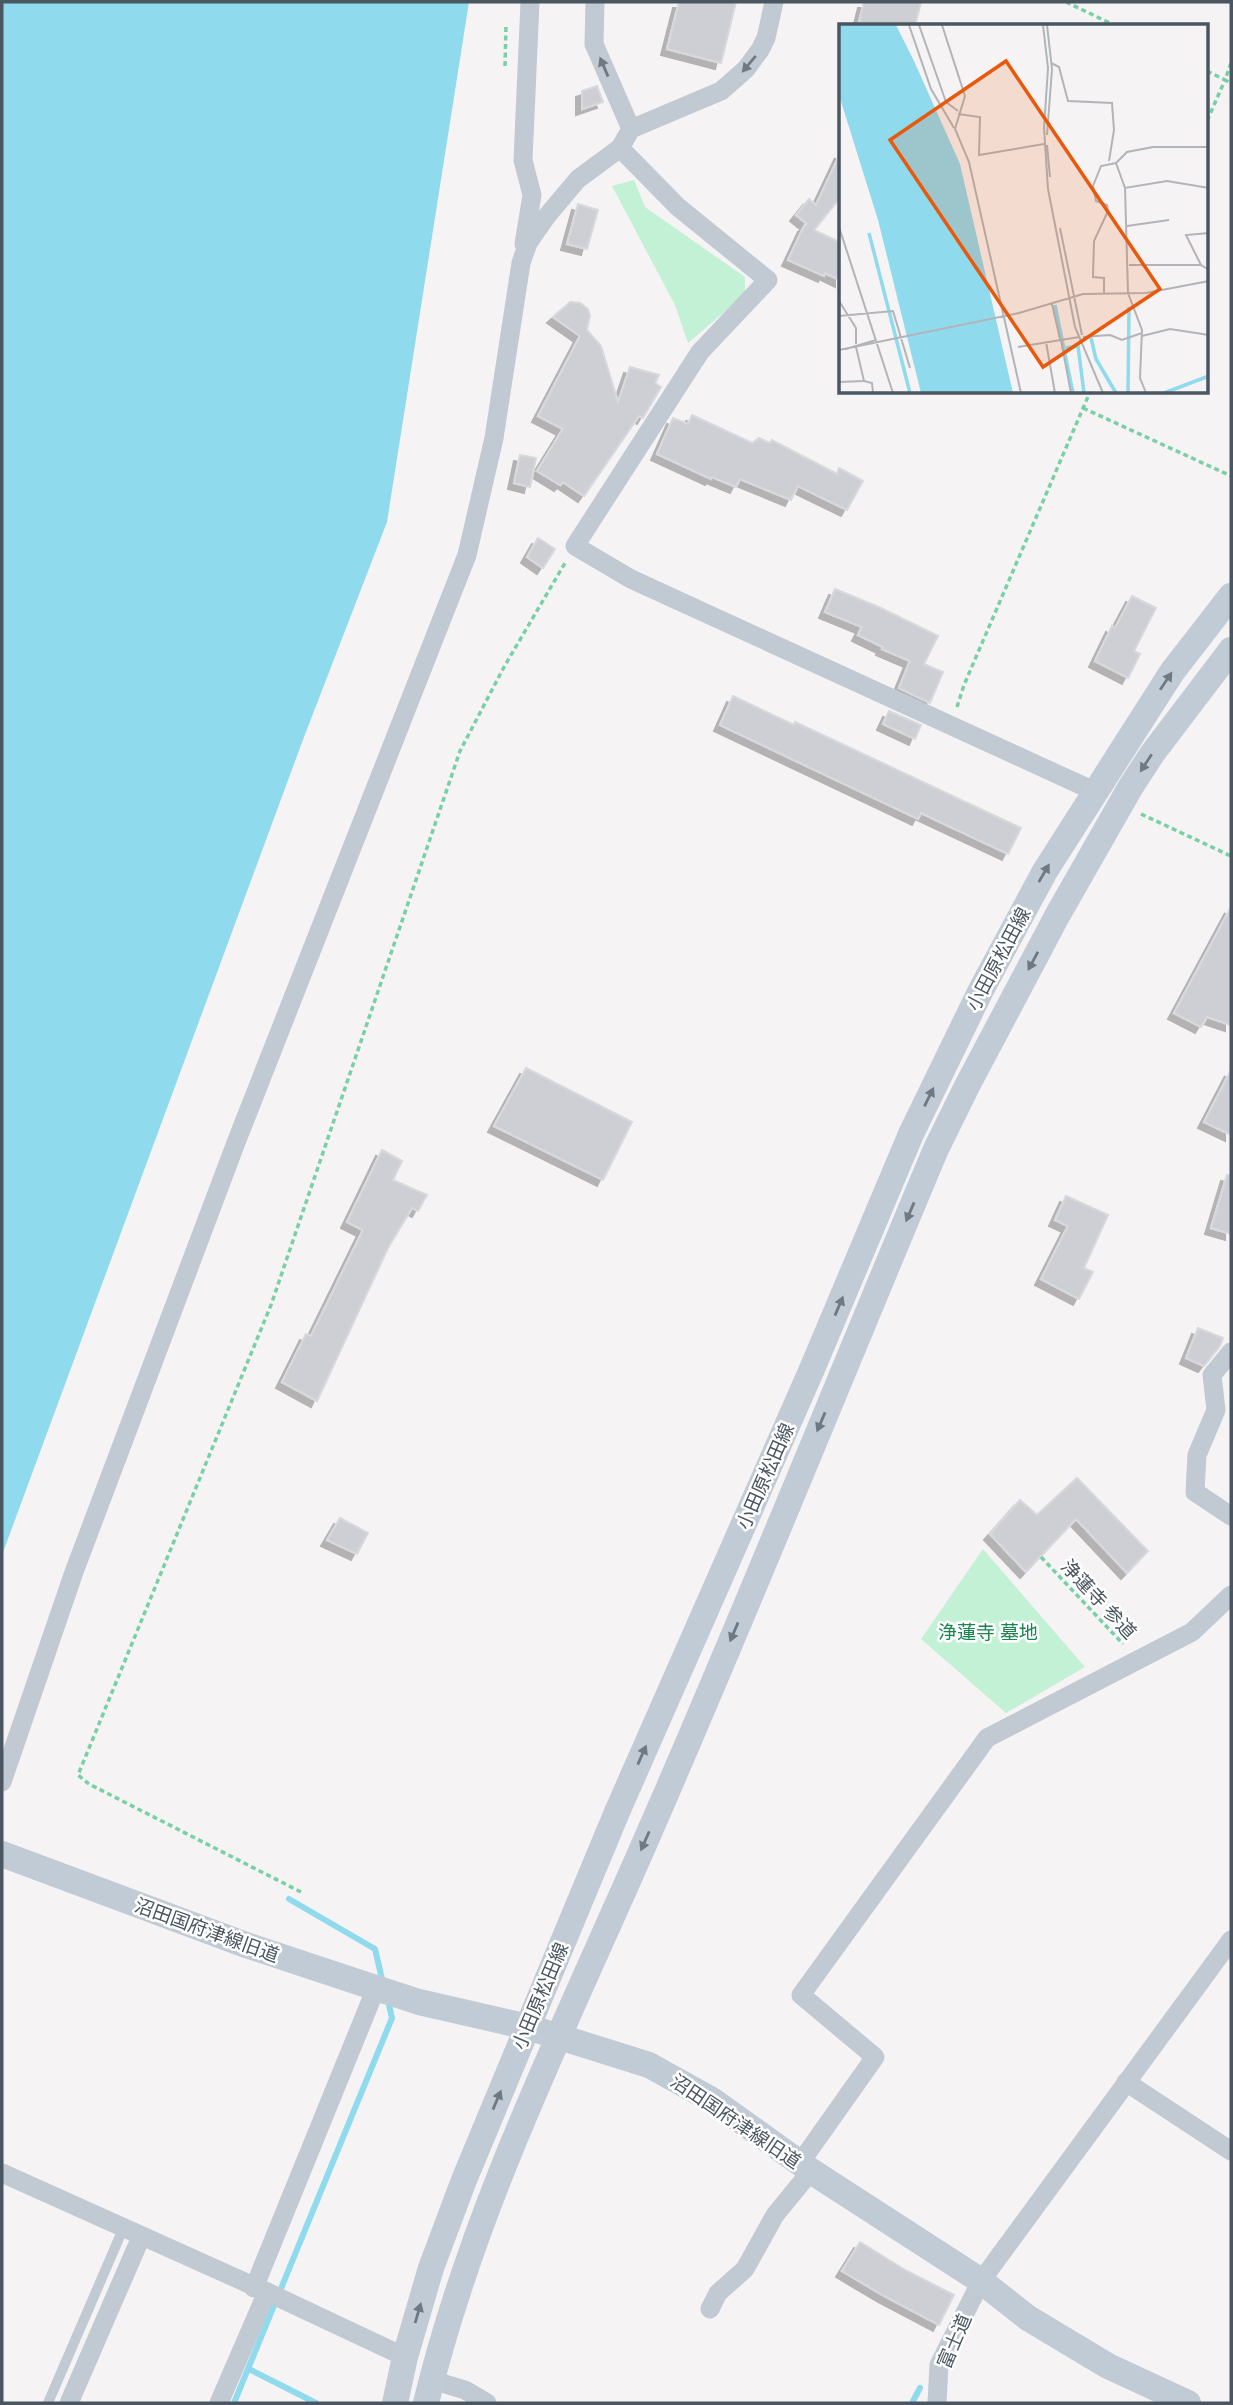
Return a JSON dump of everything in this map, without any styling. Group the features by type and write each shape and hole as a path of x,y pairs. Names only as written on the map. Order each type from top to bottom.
{"main road":[{"name":"小田原松田線","path":"395,2403 405,2357 431,2268 464,2180 617,1812 812,1369 911,1134 981,990 1045,871 1094,790 1172,672 1231,596"},
{"name":"小田原松田線","path":"429,2392 462,2277 494,2193 650,1831 936,1149 1057,916 1121,804 1153,754 1231,650"},
{"name":"沼田国府津線旧道","path":"2,1854 246,1945 376,1988 419,2002 528,2027 649,2065 712,2100 806,2167 981,2281 1039,2325 1108,2366 1188,2403"}],"street":[{"path":"2,1782 74,1572 227,1166 467,555 495,438 532,195 523,160 530,2"},
{"path":"595,2 594,44 631,129"},
{"path":"521,263 528,243 546,217 578,179 620,148 631,129 721,91 738,77 760,50 766,38 774,2"},
{"path":"620,148 678,207 768,280 700,352 575,546 631,579 1094,790"},
{"path":"1231,1352 1212,1375 1216,1410 1197,1455 1195,1492 1231,1516"},
{"path":"710,2309 718,2293 745,2269 775,2215 876,2057 801,1995 987,1738 1192,1632 1230,1598"},
{"name":"富士道","path":"937,2403 939,2365 981,2281 1231,1940"},
{"path":"219,2403 376,1988"},
{"path":"1126,2082 1231,2151"},
{"path":"2,2173 405,2357"},
{"path":"69,2403 132,2233"},
{"path":"429,2392 465,2390 487,2403"}],"lane":[{"path":"48,2403 132,2233"}],"path":[{"path":"1066,2 1112,24"},
{"path":"1208,119 1231,63"},
{"path":"1208,72 1231,83"},
{"path":"951,725 964,685 1089,394"},
{"path":"1083,408 1231,476"},
{"path":"301,1892 89,1784 78,1774 271,1306 460,751 575,546"},
{"path":"1121,804 1231,856"},
{"name":"浄蓮寺 参道","path":"1041,1557 1138,1660"}],"green space":[{"path":"634,180 645,207 745,277 745,294 688,343 675,305 612,186"},
{"name":"浄蓮寺 墓地","path":"983,1549 1085,1667 1006,1713 921,1639"}],"water":[{"path":"2,2 469,2 387,522 304,737 2,1555"}],"building":[{"path":"679,2 736,2 721,63 667,49"},
{"path":"864,2 921,2 916,24 858,24"},
{"path":"597,86 603,102 582,109 582,91"},
{"path":"839,156 839,199 814,230 839,242 839,280 788,260 807,224 796,215 809,199 816,205"},
{"path":"578,204 598,210 587,249 567,244"},
{"path":"570,302 580,303 588,309 590,315 587,330 601,346 618,402 630,367 659,375 655,383 661,387 643,418 639,416 584,496 563,482 560,485 537,471 563,429 538,416 580,336 553,317"},
{"path":"692,415 752,443 759,438 770,443 772,440 837,474 839,468 863,481 847,510 798,486 791,500 740,479 736,487 712,477 711,479 657,454 673,418 688,424"},
{"path":"520,455 536,458 530,487 514,483"},
{"path":"538,538 555,549 543,568 527,557"},
{"path":"835,589 938,636 924,664 943,672 930,703 899,688 910,661 858,635 862,627 825,612"},
{"path":"1132,596 1156,608 1134,651 1140,654 1128,678 1095,661 1112,626 1115,628"},
{"path":"733,696 794,725 795,722 1021,828 1008,854 921,813 918,819 720,725"},
{"path":"889,711 921,725 915,739 883,724"},
{"path":"1231,907 1231,1025 1207,1017 1201,1027 1174,1013"},
{"path":"526,1068 632,1122 603,1180 494,1126"},
{"path":"1231,1070 1231,1135 1204,1122"},
{"path":"382,1150 402,1161 393,1180 427,1195 418,1211 412,1208 388,1248 317,1401 282,1382 306,1334 311,1336 363,1230 347,1222"},
{"path":"1227,1175 1231,1176 1231,1234 1211,1228"},
{"path":"1066,1196 1108,1215 1084,1268 1093,1272 1079,1299 1041,1279 1068,1226 1055,1220"},
{"path":"1198,1328 1223,1338 1204,1366 1186,1358"},
{"path":"1077,1478 1148,1551 1127,1573 1076,1519 1026,1572 990,1534 1020,1500 1037,1515"},
{"path":"340,1518 368,1533 357,1554 327,1540"},
{"path":"860,2242 907,2271 954,2295 939,2325 842,2271"}],"waterway":[{"path":"289,1899 375,1949 383,1983"},
{"path":"234,2403 392,2018 388,2000"},
{"path":"249,2369 316,2403"},
{"path":"912,2403 920,2388"}]}
